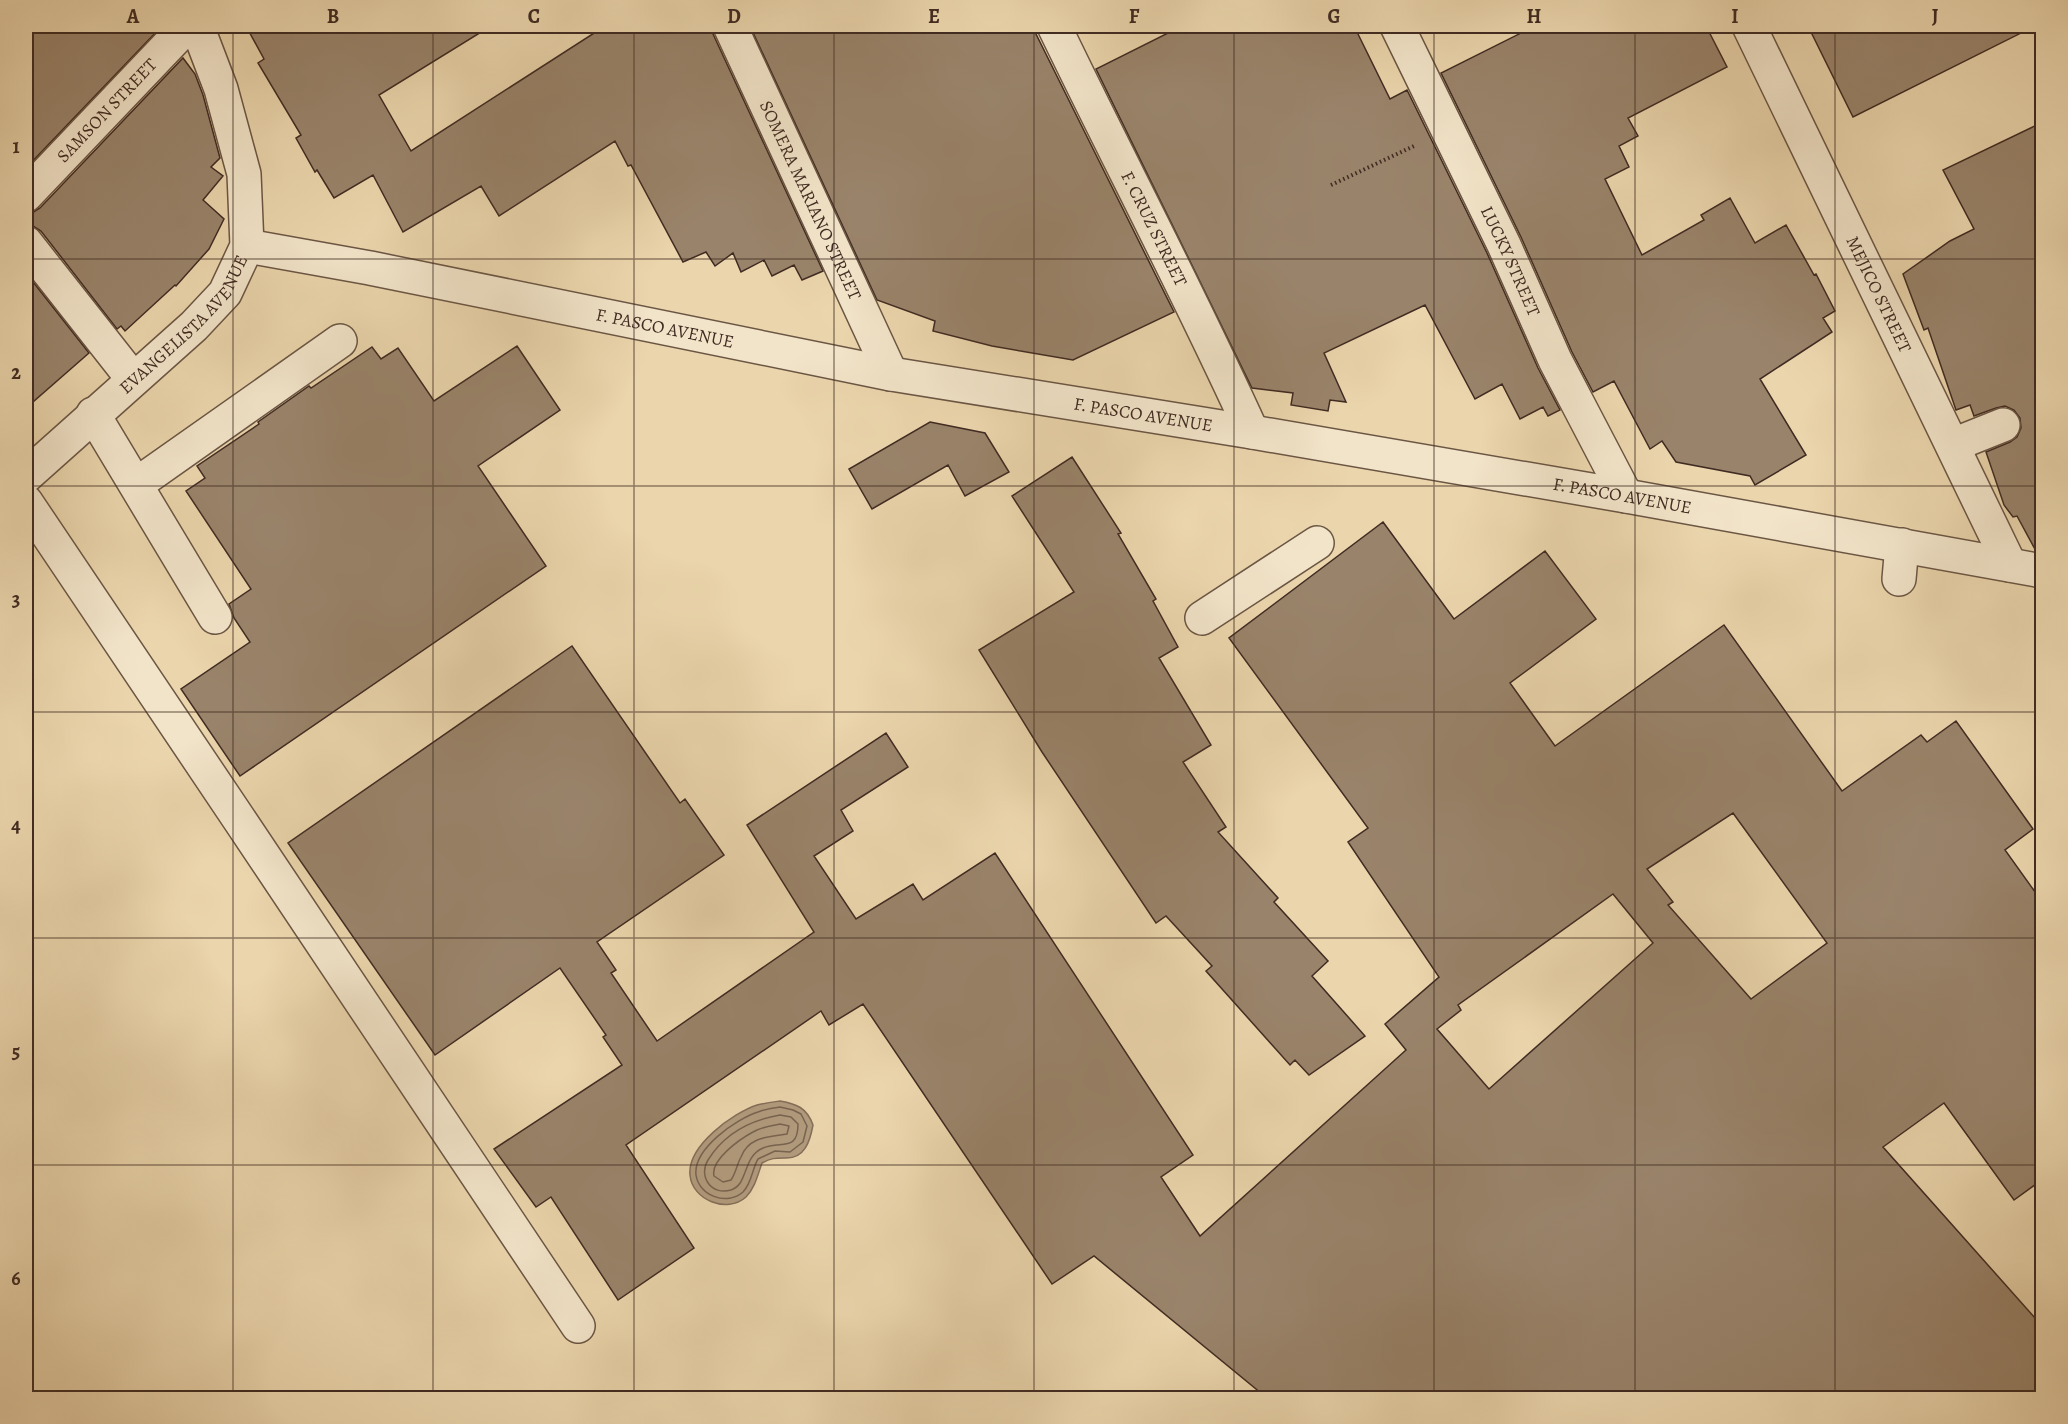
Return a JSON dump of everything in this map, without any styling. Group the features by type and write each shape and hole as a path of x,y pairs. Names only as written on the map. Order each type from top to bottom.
{"street":[{"name":"SAMSON STREET","path":"26,195 187,26"},
{"name":"EVANGELISTA AVENUE","path":"26,476 194,326 225,293 247,246 244,174 221,89 197,26"},
{"name":"SOMERA MARIANO STREET","path":"730,26 891,374"},
{"name":"F. CRUZ STREET","path":"1054,26 1122,167 1221,362 1252,432"},
{"name":"LUCKY STREET","path":"1397,26 1504,245 1556,360 1626,496"},
{"name":"MEJICO STREET","path":"1749,26 2010,565"},
{"path":"26,243 133,379"},
{"name":"F. PASCO AVENUE","path":"247,246 762,346 891,374 1252,432 2043,571"},
{"path":"137,484 340,342"},
{"path":"93,414 215,617"},
{"path":"1953,445 2003,426"},
{"path":"26,502 578,1326"},
{"path":"1202,618 1317,543"},
{"path":"1899,579 1902,545"}],"path":[{"path":"1331,185 1447,130"}],"water":[{"path":"780,1101 801,1108 811,1119 813,1125 810,1137 802,1152 792,1158 773,1159 762,1163 752,1189 738,1202 720,1204 704,1197 692,1184 690,1175 691,1164 704,1142 724,1123 747,1109"}],"building":[{"path":"26,26 158,26 160,28 26,168"},
{"path":"246,26 491,26 379,95 411,151 605,26 711,26 823,271 802,280 794,265 772,276 764,260 741,272 733,253 715,266 706,252 683,262 631,165 628,166 615,141 499,216 481,186 403,232 373,175 334,198 317,170 315,172 296,138 301,135 258,63 264,59"},
{"path":"750,26 1032,26 1174,312 1073,360 992,346 933,331 935,321 877,300"},
{"path":"1182,26 1354,26 1390,99 1407,90 1487,253 1538,368 1560,410 1548,416 1543,407 1520,419 1502,384 1475,399 1425,305 1324,353 1346,402 1330,400 1328,411 1291,405 1293,393 1252,388 1096,69"},
{"path":"1535,26 1706,26 1727,67 1628,118 1638,136 1619,146 1629,167 1605,179 1642,255 1704,220 1701,215 1730,198 1755,243 1786,225 1814,275 1816,274 1835,311 1823,318 1832,332 1760,379 1806,455 1755,485 1750,476 1676,462 1662,441 1650,449 1614,381 1593,392 1572,352 1521,237 1441,73"},
{"path":"1808,26 2035,26 1853,117"},
{"path":"183,58 195,74 203,95 220,158 211,167 223,176 203,200 224,219 209,249 176,286 125,331 121,326 117,329 41,231 26,225 26,213 32,213 40,208"},
{"path":"2043,122 2043,552 2036,551 2017,516 2013,517 2004,505 1986,452 2017,437 2021,428 2020,418 2014,410 2005,406 1974,416 1970,405 1956,410 1928,328 1924,330 1903,274 1950,241 1974,229 1943,170"},
{"path":"26,273 89,353 26,408"},
{"path":"517,346 560,410 478,466 546,566 240,776 181,689 250,642 234,618 229,604 251,589 186,491 205,478 197,466 259,424 258,422 309,386 311,388 372,347 381,359 398,348 434,401"},
{"path":"930,422 985,433 1009,472 965,496 948,465 872,509 849,469"},
{"path":"1072,457 1121,533 1118,534 1156,599 1153,601 1178,647 1159,658 1211,745 1183,762 1226,827 1218,832 1278,898 1274,902 1328,961 1312,976 1365,1036 1309,1075 1295,1060 1290,1065 1206,971 1212,966 1166,916 1156,923 1042,752 979,650 1074,592 1012,496"},
{"path":"1383,522 1454,619 1545,551 1596,619 1510,683 1555,746 1724,625 1842,791 1921,735 1927,742 1956,721 2033,829 2005,850 2043,903 2043,1179 2014,1200 1944,1103 1883,1147 2043,1327 2043,1398 1267,1398 1094,1256 1052,1284 863,1004 829,1025 821,1011 626,1145 694,1248 618,1300 551,1197 536,1207 494,1149 622,1065 603,1037 606,1035 560,968 435,1055 288,843 572,646 680,803 685,799 724,855 597,942 616,970 611,973 657,1041 814,932 747,825 886,733 908,767 841,810 853,831 814,856 856,919 913,884 923,900 995,853 1193,1155 1161,1177 1200,1236 1406,1050 1385,1024 1439,977 1348,842 1368,828 1229,638","holes":["1733,813 1827,943 1751,999 1668,905 1673,902 1647,869","1613,894 1653,943 1489,1089 1437,1029 1461,1010 1458,1005"]}]}
